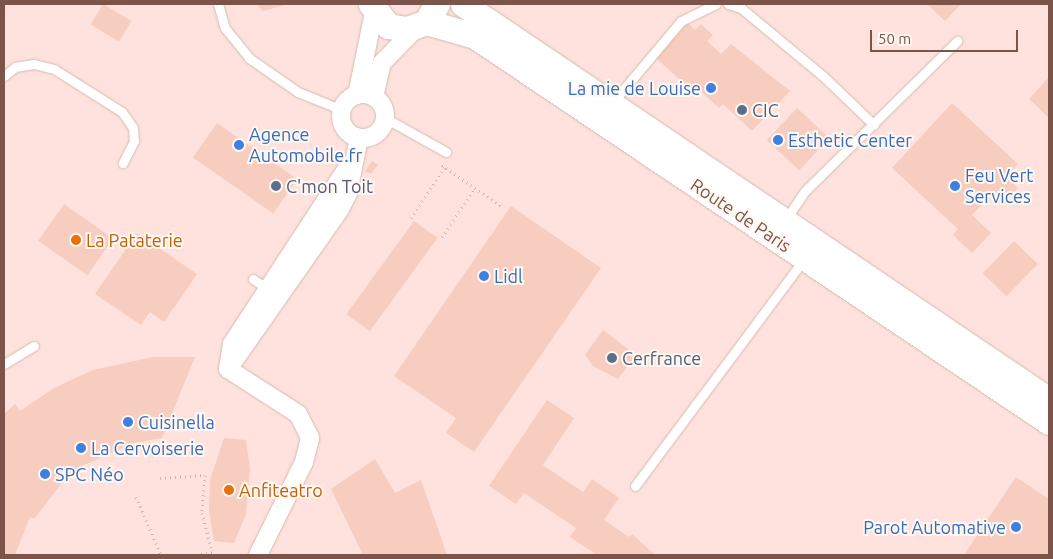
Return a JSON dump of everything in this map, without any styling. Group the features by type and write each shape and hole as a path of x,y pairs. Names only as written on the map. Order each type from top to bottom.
{"main road":[{"name":"Route de Paris","path":"463,4 1049,400"},
{"name":"Route de Paris","path":"373,8 398,29 427,17 475,36 1049,422"}],"street":[{"path":"258,555 304,462 310,438 298,414 228,369 232,344 274,293 357,146 379,131 385,118 365,96 373,8"},
{"path":"357,146 343,124 342,110 365,96 382,63 427,17"}],"lane":[{"path":"218,4 225,28 249,58 298,92 342,110"},
{"path":"611,104 619,100 634,74 681,21 716,4"},
{"path":"728,4 741,8 824,77 874,125"},
{"path":"784,222 805,191 957,41"},
{"path":"4,76 15,67 34,64 54,69 122,112 133,128 134,141 123,163"},
{"path":"385,118 446,152"},
{"path":"635,486 805,258"},
{"path":"253,279 274,293"},
{"path":"4,364 34,346"}],"path":[{"path":"438,163 502,207"},
{"path":"411,218 445,168"},
{"path":"442,237 475,188"},
{"path":"160,478 205,475 202,512 212,552 196,555"},
{"path":"136,497 160,555"}],"shaded area":[{"path":"4,4 1049,4 1049,555 4,555"}],"building":[{"path":"103,4 131,21 119,42 91,25"},
{"path":"256,4 288,4 263,11"},
{"path":"927,4 961,4 945,21"},
{"path":"688,23 695,30 701,24 713,35 707,41 721,54 731,44 790,91 752,131 723,104 719,108 694,85 690,89 656,58"},
{"path":"1049,77 1049,118 1029,99"},
{"name":"Feu Vert Services","path":"952,103 1018,164 1006,177 1018,188 1002,205 991,195 972,215 991,233 972,253 953,235 958,229 892,168"},
{"path":"797,108 829,138 799,170 767,140"},
{"path":"217,123 297,179 273,214 193,157"},
{"path":"372,161 378,165 371,174 365,171"},
{"name":"La Pataterie","path":"64,204 113,238 87,275 38,241"},
{"path":"511,206 601,268 474,452 446,433 456,418 394,376"},
{"path":"414,221 437,238 370,331 346,314"},
{"path":"137,233 197,274 164,322 150,312 141,325 95,294"},
{"path":"1014,241 1038,264 1006,296 983,273"},
{"path":"603,330 636,355 618,379 593,366 585,355"},
{"path":"153,357 195,357 162,438 133,443 82,466 61,484 34,519 30,517 15,555 4,555 4,414 15,404 20,411 54,388 93,370"},
{"path":"547,400 574,418 543,465 583,492 592,479 619,498 604,520 629,537 632,534 655,555 597,555 570,537 576,528 524,493 516,504 489,486"},
{"name":"Anfiteatro","path":"224,438 246,440 250,469 246,514 234,543 214,541 209,511 210,480"},
{"path":"375,459 395,493 421,480 447,555 363,555 331,489"},
{"name":"Parot Automative","path":"1016,477 1049,499 1049,555 964,555"}],"place":[{"name":"La mie de Louise","path":"711,88"},
{"name":"CIC","path":"742,110"},
{"name":"Esthetic Center","path":"778,140"},
{"name":"Agence Automobile.fr","path":"239,145"},
{"name":"C'mon Toit","path":"276,186"},
{"name":"Feu Vert Services","path":"955,186"},
{"name":"La Pataterie","path":"76,240"},
{"name":"Lidl","path":"484,276"},
{"name":"Cerfrance","path":"612,358"},
{"name":"Cuisinella","path":"128,422"},
{"name":"La Cervoiserie","path":"81,448"},
{"name":"SPC Néo","path":"45,474"},
{"name":"Anfiteatro","path":"229,490"},
{"name":"Parot Automative","path":"1016,527"}]}
